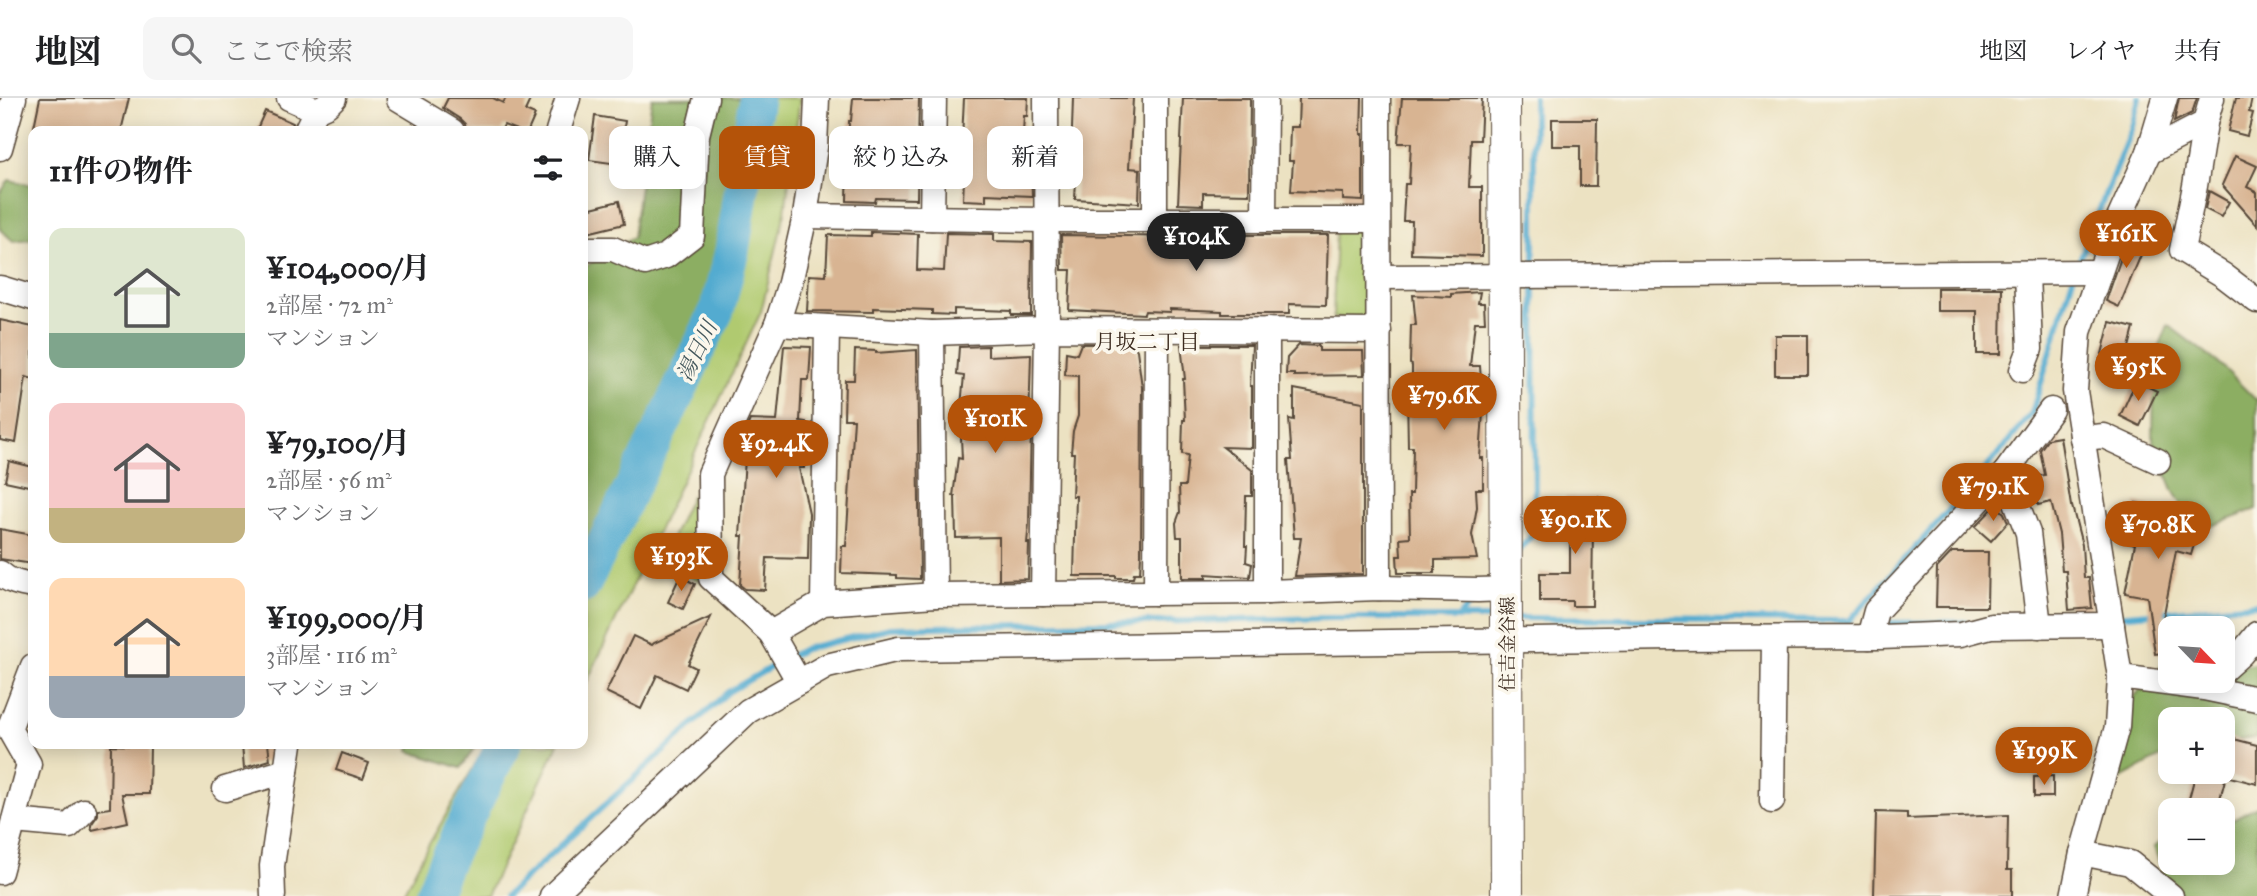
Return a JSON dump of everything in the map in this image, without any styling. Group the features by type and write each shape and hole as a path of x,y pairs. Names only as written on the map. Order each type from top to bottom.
{"main road":[{"name":"住吉金谷線","path":"1504,98 1513,277 1507,547 1500,605 1507,896"}],"street":[{"path":"0,148 14,98"},
{"path":"289,98 319,113"},
{"path":"399,98 444,126"},
{"path":"560,126 568,98"},
{"path":"588,249 613,249 645,263 666,256 692,236 697,135 706,98"},
{"path":"799,682 771,634 711,578 710,474 777,324 790,283 805,216 815,148 817,98"},
{"path":"932,218 934,98"},
{"path":"1043,594 1047,329 1046,98"},
{"path":"1155,98 1155,220"},
{"path":"1264,220 1265,98"},
{"path":"1378,98 1379,588"},
{"path":"2073,896 2082,853 2117,727 2120,677 2075,391 2079,332 2093,272 2149,152 2165,98"},
{"path":"2212,98 2182,250 2257,300"},
{"path":"2149,152 2205,123"},
{"path":"805,216 1045,220 1377,220"},
{"path":"1378,277 2093,272"},
{"path":"2022,370 2030,349 2027,273"},
{"path":"0,288 28,297"},
{"path":"777,324 932,333 1047,329 1379,331"},
{"path":"824,603 827,327"},
{"path":"1156,593 1157,330"},
{"path":"1266,592 1267,330"},
{"path":"932,333 935,595"},
{"path":"1869,636 1876,611 2006,473 2051,410"},
{"path":"2082,438 2104,436 2158,461"},
{"path":"2006,473 2028,533 2038,619"},
{"path":"0,573 6,578 28,585"},
{"path":"771,634 824,603 935,595 1266,592 1379,588 1774,638 1961,634 1991,626 2038,619 2111,617"},
{"path":"552,896 748,711 827,666 900,649 1500,605"},
{"path":"2235,659 2257,634"},
{"path":"1772,801 1774,638"},
{"path":"2120,677 2158,680"},
{"path":"0,872 29,764 9,729 28,679"},
{"path":"2235,692 2257,699"},
{"path":"273,896 272,866 289,749"},
{"path":"225,789 286,771"},
{"path":"14,821 69,826 83,811"},
{"path":"2082,853 2130,863 2171,896"}],"green space":[{"path":"652,98 745,98 742,126 719,126 719,189 731,189 717,256 692,340 588,547 588,265 633,237 640,189 705,189 705,126 648,126"},
{"path":"742,98 800,98 796,126 734,126"},
{"path":"719,175 719,189 788,189 761,312 588,679 588,548 637,450"},
{"path":"9,180 28,184 28,239 13,241 0,229 0,193"},
{"path":"1336,225 1372,226 1370,319 1333,318"},
{"path":"2168,325 2221,365 2257,399 2257,509 2198,531 2174,492 2153,441 2154,360"},
{"path":"691,496 700,499 700,581 660,564"},
{"path":"2257,664 2257,738 2235,741 2235,707 2158,707 2158,758 2120,779 2133,698 2158,670 2158,693 2235,693 2235,666"},
{"path":"410,749 474,749 461,768"},
{"path":"484,749 556,749 487,896 402,896"},
{"path":"2257,806 2257,896 2172,896 2164,875 2235,875 2235,818"}],"building":[{"path":"40,98 129,98 122,126 34,126"},
{"path":"448,98 493,98 503,103 506,98 531,98 525,111 535,115 530,126 466,126 443,108"},
{"path":"853,98 919,98 918,126 849,126"},
{"path":"964,98 1028,98 1023,126 987,126 987,189 1032,189 1032,196 986,194 986,201 963,200 964,189 973,189 973,126 963,126"},
{"path":"1073,98 1133,98 1129,168 1140,169 1139,203 1075,199 1076,189 1083,189 1083,126 1072,126"},
{"path":"1183,98 1250,98 1249,194 1203,193 1203,205 1178,204"},
{"path":"1299,98 1362,98 1363,201 1343,200 1343,193 1291,191 1293,161 1289,161 1290,127 1298,127"},
{"path":"1402,98 1482,98 1480,140 1471,140 1469,187 1482,187 1482,256 1411,254 1412,221 1403,221 1405,184 1409,184 1411,143 1398,143"},
{"path":"2179,98 2197,98 2192,113 2174,122"},
{"path":"2236,98 2252,98 2249,112 2253,113 2247,136 2228,131"},
{"path":"265,111 293,123 292,126 258,126"},
{"path":"595,116 625,121 624,126 609,126 609,163 589,160"},
{"path":"1552,119 1597,119 1596,186 1580,186 1580,146 1552,146"},
{"path":"2235,156 2257,166 2247,187 2257,192 2257,225 2222,185"},
{"path":"847,189 917,189 917,199 876,198 875,202 847,201"},
{"path":"2209,191 2229,202 2221,217 2205,209"},
{"path":"619,201 624,224 588,233 588,209"},
{"path":"871,232 918,234 917,270 944,271 946,233 994,234 994,241 1032,242 1031,315 1011,315 1011,311 954,309 954,315 932,314 932,310 873,308 873,312 807,311 809,275 826,276 828,235 871,236"},
{"path":"1061,235 1328,235 1326,305 1289,304 1289,314 1222,314 1222,311 1170,309 1170,312 1145,311 1144,314 1069,310 1071,270 1062,270"},
{"path":"2129,235 2146,243 2119,307 2106,301"},
{"path":"1937,288 2002,288 2001,354 1977,354 1977,311 1937,311"},
{"path":"1480,292 1478,303 1484,303 1485,322 1475,322 1470,366 1480,366 1483,412 1480,458 1483,458 1483,489 1476,489 1477,507 1472,535 1477,559 1435,560 1435,573 1398,573 1400,538 1410,537 1409,494 1412,494 1413,447 1408,447 1407,392 1412,391 1411,325 1416,325 1413,295 1451,297 1451,294"},
{"path":"0,320 28,326 28,378 16,443 0,440"},
{"path":"2110,322 2134,328 2126,359 2102,354"},
{"path":"1775,335 1808,335 1808,375 1775,375"},
{"path":"1081,344 1133,344 1137,350 1142,387 1141,554 1140,573 1134,573 1133,578 1074,576 1076,496 1072,496 1074,453 1071,453 1073,431 1078,416 1078,376 1065,375 1066,352 1077,354"},
{"path":"1181,345 1252,345 1252,448 1223,447 1252,470 1252,496 1246,496 1245,546 1246,562 1252,564 1250,577 1206,574 1206,578 1182,578 1182,537 1177,537 1176,523 1180,512 1179,486 1185,486 1188,455 1182,454 1185,379"},
{"path":"1299,345 1319,346 1319,351 1363,351 1364,375 1286,374 1287,358"},
{"path":"784,346 811,347 809,380 802,380 800,421 806,422 804,468 799,468 809,513 808,559 767,558 765,590 745,589 740,585 743,536 740,536 747,427 750,420 777,421"},
{"path":"988,346 988,356 1031,354 1028,579 999,580 999,537 956,538 953,496 958,458 962,459 960,415 964,376 957,375 959,347"},
{"path":"855,350 876,353 917,350 920,579 897,578 897,575 841,573 842,546 846,546 854,419 844,419 845,380 854,380"},
{"path":"2136,381 2157,391 2140,426 2120,416"},
{"path":"1294,389 1363,402 1363,574 1295,576 1301,538 1294,538 1288,460 1292,460 1289,419 1294,420"},
{"path":"2060,437 2071,506 2082,545 2084,578 2089,578 2092,608 2069,610 2066,571 2062,571 2059,534 2051,502 2038,505 2033,477 2045,475 2040,450 2048,439"},
{"path":"9,461 28,466 28,486 5,481"},
{"path":"1565,497 1598,497 1598,526 1593,526 1592,606 1572,606 1572,601 1540,601 1540,573 1570,573 1570,526 1565,526"},
{"path":"2136,503 2202,517 2191,555 2176,551 2164,616 2158,616 2158,654 2155,654 2147,597 2125,593 2135,544 2128,542"},
{"path":"1996,505 2008,522 1991,541 1975,527"},
{"path":"0,529 28,534 28,563 0,559"},
{"path":"1952,552 1988,552 1987,607 1936,607 1937,568"},
{"path":"680,576 695,584 683,609 668,602"},
{"path":"711,617 688,664 696,668 686,689 657,675 641,709 606,692 633,636 652,645"},
{"path":"2235,739 2257,745 2257,784 2235,778"},
{"path":"111,749 150,749 149,794 122,794 128,822 92,830 91,825 98,815 98,810 110,808"},
{"path":"242,749 269,749 270,760 244,768"},
{"path":"342,753 369,763 363,779 336,770"},
{"path":"2053,776 2053,797 2034,797 2034,777"},
{"path":"2193,784 2224,784 2220,798 2189,798"},
{"path":"1876,812 1907,813 1907,819 2008,815 2007,870 2012,870 2012,896 1874,896"}],"waterway":[{"name":"湯日川","path":"588,576 717,310 732,251 756,98"},
{"path":"1534,98 1534,271"},
{"path":"2077,267 2132,127 2139,98"},
{"path":"1516,618 1849,621 1981,475 2032,413 2073,277"},
{"path":"1518,551 1535,532 1534,282"},
{"path":"1459,617 1478,596"},
{"path":"2116,616 2257,604"},
{"path":"789,657 804,649 890,628 1329,618 1498,618"},
{"path":"1878,623 1965,622"},
{"path":"506,896 728,692 780,662"},
{"name":"湯日川","path":"432,896 445,863 502,749"}],"district":[{"name":"月坂二丁目","path":"1147,342"}]}
